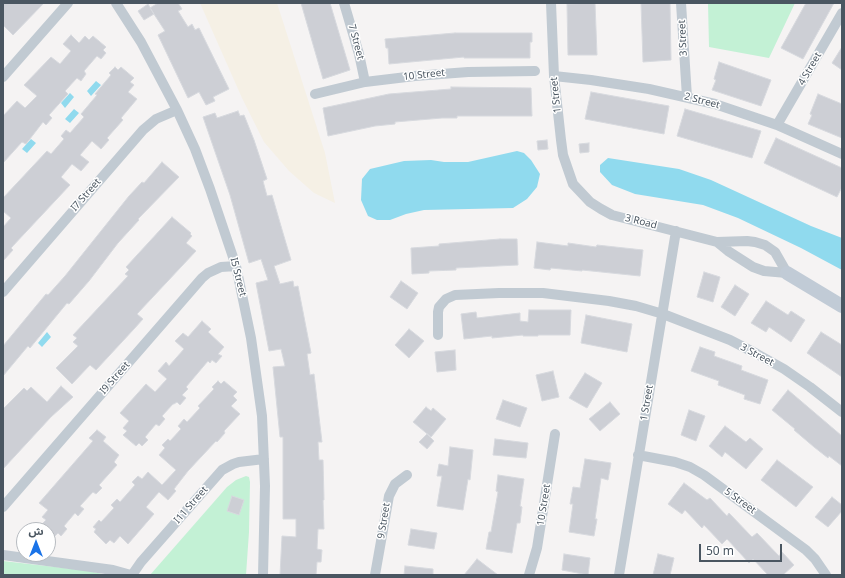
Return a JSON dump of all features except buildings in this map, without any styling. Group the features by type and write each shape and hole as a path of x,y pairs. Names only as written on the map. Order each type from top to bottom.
{"street":[{"path":"3,77 68,3"},
{"name":"I5 Street","path":"116,3 141,42 177,110 195,149 236,266 251,338 262,416 265,517 263,575"},
{"name":"7 Street","path":"344,3 357,47 365,82"},
{"name":"1 Street","path":"551,3 554,76 563,155 573,184"},
{"name":"3 Street","path":"681,3 687,97"},
{"name":"4 Street","path":"777,125 842,13"},
{"name":"10 Street","path":"315,94 365,82 442,73 535,71"},
{"name":"2 Street","path":"554,76 649,89 687,97 746,114 777,125 842,154"},
{"name":"I7 Street","path":"3,292 142,130 156,119 177,110"},
{"name":"3 Road","path":"573,184 590,202 601,210 618,216 717,242 747,241 765,245 775,252 787,273"},
{"name":"1 Street","path":"619,575 676,231"},
{"name":"3 Road","path":"717,242 753,267 775,273 787,273 842,306"},
{"name":"I9 Street","path":"3,507 202,278 208,273 221,267 236,266"},
{"path":"438,335 439,307 446,299 455,295 543,293 576,296 616,302 663,314"},
{"name":"3 Street","path":"663,314 730,340 758,354 784,369 842,412"},
{"name":"10 Street","path":"529,575 537,548 555,434"},
{"name":"5 Street","path":"638,455 675,462 690,467 704,475 806,550 815,559 826,575"},
{"name":"I11 Street","path":"132,575 141,562 222,470 239,462 264,459"},
{"name":"9 Street","path":"375,575 389,496 395,484 407,475"},
{"path":"5,553 113,570 132,575"}],"green space":[{"path":"708,3 795,3 769,58 709,47"},
{"path":"246,476 249,477 250,482 246,575 150,575 227,487 236,480"},
{"path":"3,561 90,571 106,575 3,575"}],"sand":[{"path":"200,3 277,3 325,153 335,203 314,193 289,171 264,142 242,98"}],"water":[{"path":"96,81 101,85 91,96 87,91"},
{"path":"70,93 74,97 65,108 61,103"},
{"path":"74,109 79,113 70,123 65,119"},
{"path":"31,139 36,143 27,153 22,149"},
{"path":"517,151 524,153 531,160 540,174 537,187 527,199 513,208 424,210 406,214 390,220 377,220 368,216 361,200 362,179 370,169 404,161 431,160 444,162 468,162"},
{"path":"608,158 679,169 711,180 811,226 842,238 842,270 801,248 738,218 703,205 635,194 612,185 600,172 600,165"},
{"path":"47,332 51,337 42,347 38,343"}]}
